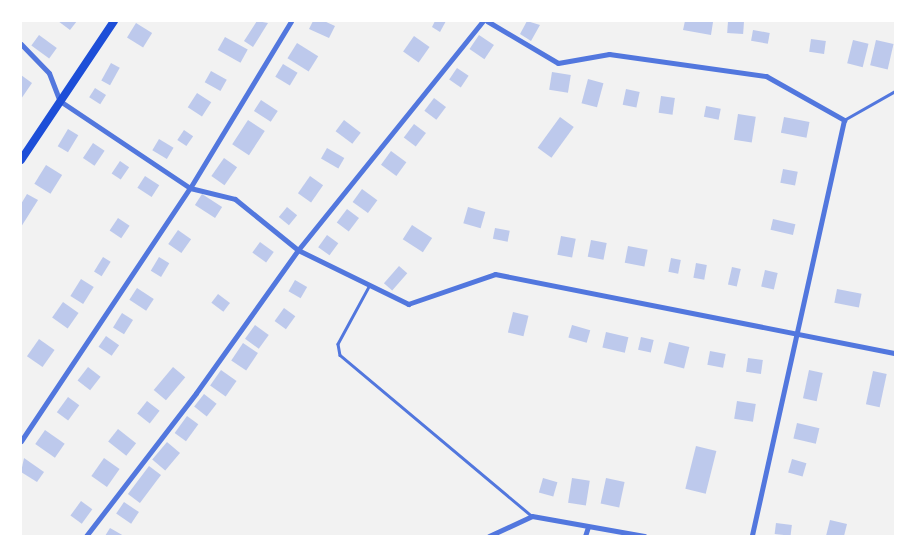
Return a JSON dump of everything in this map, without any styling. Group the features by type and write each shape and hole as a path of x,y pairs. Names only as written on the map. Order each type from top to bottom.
{"main road":[{"path":"21,160 114,21"}],"street":[{"path":"21,441 190,188 291,21"},
{"path":"86,536 196,393 298,250 483,21"},
{"path":"487,21 558,63 608,54 766,76 844,120 752,536"},
{"path":"21,44 49,73 60,101 190,188 235,198 298,250 408,304 495,274 895,353"},
{"path":"488,536 532,516 644,536"},
{"path":"585,536 588,527"}],"lane":[{"path":"844,120 895,91"},
{"path":"370,285 338,344 340,355 532,516"}],"building":[{"path":"58,21 77,21 70,30"},
{"path":"257,21 268,23 253,47 244,41"},
{"path":"313,21 324,21 335,26 329,38 309,29"},
{"path":"435,21 446,21 440,32 432,27"},
{"path":"527,21 540,25 531,41 520,34"},
{"path":"685,21 713,22 711,35 683,30"},
{"path":"728,21 744,22 743,34 727,33"},
{"path":"136,23 152,33 143,47 127,37"},
{"path":"753,30 770,33 768,44 751,41"},
{"path":"39,35 57,48 49,58 31,46"},
{"path":"479,35 494,45 484,59 469,49"},
{"path":"414,36 430,47 419,62 403,52"},
{"path":"225,37 248,50 240,63 218,50"},
{"path":"811,39 826,41 824,54 809,52"},
{"path":"853,40 869,44 863,67 847,63"},
{"path":"876,40 894,44 888,69 870,65"},
{"path":"297,43 318,56 309,72 287,58"},
{"path":"111,63 120,68 110,85 101,80"},
{"path":"283,64 298,73 290,86 275,77"},
{"path":"457,68 469,76 461,87 449,80"},
{"path":"211,71 227,80 220,91 205,82"},
{"path":"552,72 571,75 568,93 549,90"},
{"path":"21,75 32,83 21,99"},
{"path":"588,79 603,83 597,107 582,103"},
{"path":"95,88 106,95 100,104 89,97"},
{"path":"626,89 640,92 636,108 623,105"},
{"path":"197,93 211,102 202,117 188,107"},
{"path":"661,96 675,98 672,115 659,113"},
{"path":"434,98 446,107 436,120 424,111"},
{"path":"261,100 278,111 271,122 254,111"},
{"path":"706,106 721,109 719,120 704,117"},
{"path":"738,114 756,117 752,142 734,140"},
{"path":"560,117 574,127 551,158 538,148"},
{"path":"784,117 810,122 806,138 781,133"},
{"path":"248,120 265,131 249,155 232,144"},
{"path":"344,120 361,133 352,144 336,131"},
{"path":"414,124 426,133 416,147 404,138"},
{"path":"68,129 78,135 68,152 58,146"},
{"path":"184,130 193,136 186,146 177,140"},
{"path":"159,139 174,148 167,159 152,150"},
{"path":"93,143 105,151 95,166 83,158"},
{"path":"327,148 344,158 338,168 321,158"},
{"path":"391,151 406,162 396,176 381,165"},
{"path":"224,158 237,167 224,185 211,176"},
{"path":"120,161 129,167 121,180 112,173"},
{"path":"46,165 62,175 50,194 34,184"},
{"path":"783,169 798,172 795,186 780,183"},
{"path":"145,176 159,185 152,197 137,188"},
{"path":"310,176 323,185 311,202 298,193"},
{"path":"362,189 377,200 368,213 353,202"},
{"path":"27,194 38,200 21,227 21,204"},
{"path":"202,194 222,207 215,218 195,205"},
{"path":"287,207 297,215 289,225 279,217"},
{"path":"468,207 485,212 481,228 463,223"},
{"path":"347,209 359,218 349,232 337,223"},
{"path":"118,218 130,226 121,238 110,230"},
{"path":"773,219 795,224 793,235 771,230"},
{"path":"412,225 432,238 423,252 403,239"},
{"path":"495,228 510,231 508,242 493,239"},
{"path":"178,230 191,239 181,253 168,244"},
{"path":"327,235 338,243 330,255 318,247"},
{"path":"561,236 576,239 572,258 557,255"},
{"path":"591,240 607,243 603,260 588,257"},
{"path":"260,242 274,252 266,263 252,253"},
{"path":"628,246 648,250 644,267 625,263"},
{"path":"103,257 111,262 102,276 94,271"},
{"path":"159,257 169,263 161,277 151,271"},
{"path":"671,258 681,260 678,274 668,272"},
{"path":"696,263 707,265 704,280 693,278"},
{"path":"399,266 407,273 392,291 384,283"},
{"path":"732,267 741,269 737,287 728,285"},
{"path":"765,270 778,273 774,289 761,287"},
{"path":"81,279 94,287 83,304 70,296"},
{"path":"295,280 307,287 301,298 288,291"},
{"path":"137,288 154,299 146,311 129,300"},
{"path":"837,289 862,294 859,308 834,303"},
{"path":"218,294 230,303 223,312 211,303"},
{"path":"63,302 79,313 68,328 52,318"},
{"path":"284,308 295,316 286,329 275,321"},
{"path":"513,312 529,316 523,336 508,332"},
{"path":"122,313 133,320 124,334 113,327"},
{"path":"255,325 269,335 259,349 245,339"},
{"path":"572,325 590,330 587,343 568,337"},
{"path":"606,332 628,337 625,353 602,348"},
{"path":"106,336 119,345 112,356 99,347"},
{"path":"641,337 654,340 651,353 638,350"},
{"path":"39,339 55,350 43,367 27,356"},
{"path":"669,342 689,347 684,368 664,363"},
{"path":"243,343 258,353 246,370 231,360"},
{"path":"710,351 726,354 723,368 707,365"},
{"path":"748,358 763,360 761,374 746,372"},
{"path":"88,367 101,377 90,390 78,380"},
{"path":"173,367 185,377 166,400 154,390"},
{"path":"221,370 237,381 226,396 210,386"},
{"path":"809,370 823,373 817,401 803,398"},
{"path":"873,371 887,374 880,407 866,404"},
{"path":"204,394 217,404 207,416 194,407"},
{"path":"68,397 79,405 68,421 57,412"},
{"path":"147,401 160,411 150,423 137,414"},
{"path":"737,401 756,404 753,422 734,419"},
{"path":"187,416 198,424 186,441 175,433"},
{"path":"797,423 819,428 816,444 793,439"},
{"path":"118,429 136,443 126,456 108,442"},
{"path":"45,430 65,444 55,458 35,444"},
{"path":"167,442 180,453 165,471 152,460"},
{"path":"696,446 716,451 706,494 685,489"},
{"path":"24,458 44,472 37,482 21,472"},
{"path":"104,458 120,469 107,487 91,476"},
{"path":"792,459 806,463 803,477 788,472"},
{"path":"149,466 161,475 140,503 128,494"},
{"path":"543,478 557,482 553,497 539,492"},
{"path":"572,478 590,481 586,506 568,503"},
{"path":"606,478 625,482 619,507 601,503"},
{"path":"81,501 92,509 82,524 70,516"},
{"path":"124,502 139,512 131,524 116,514"},
{"path":"830,520 847,524 844,536 826,536"},
{"path":"776,523 792,525 791,536 775,534"},
{"path":"110,528 124,536 105,536"}]}
